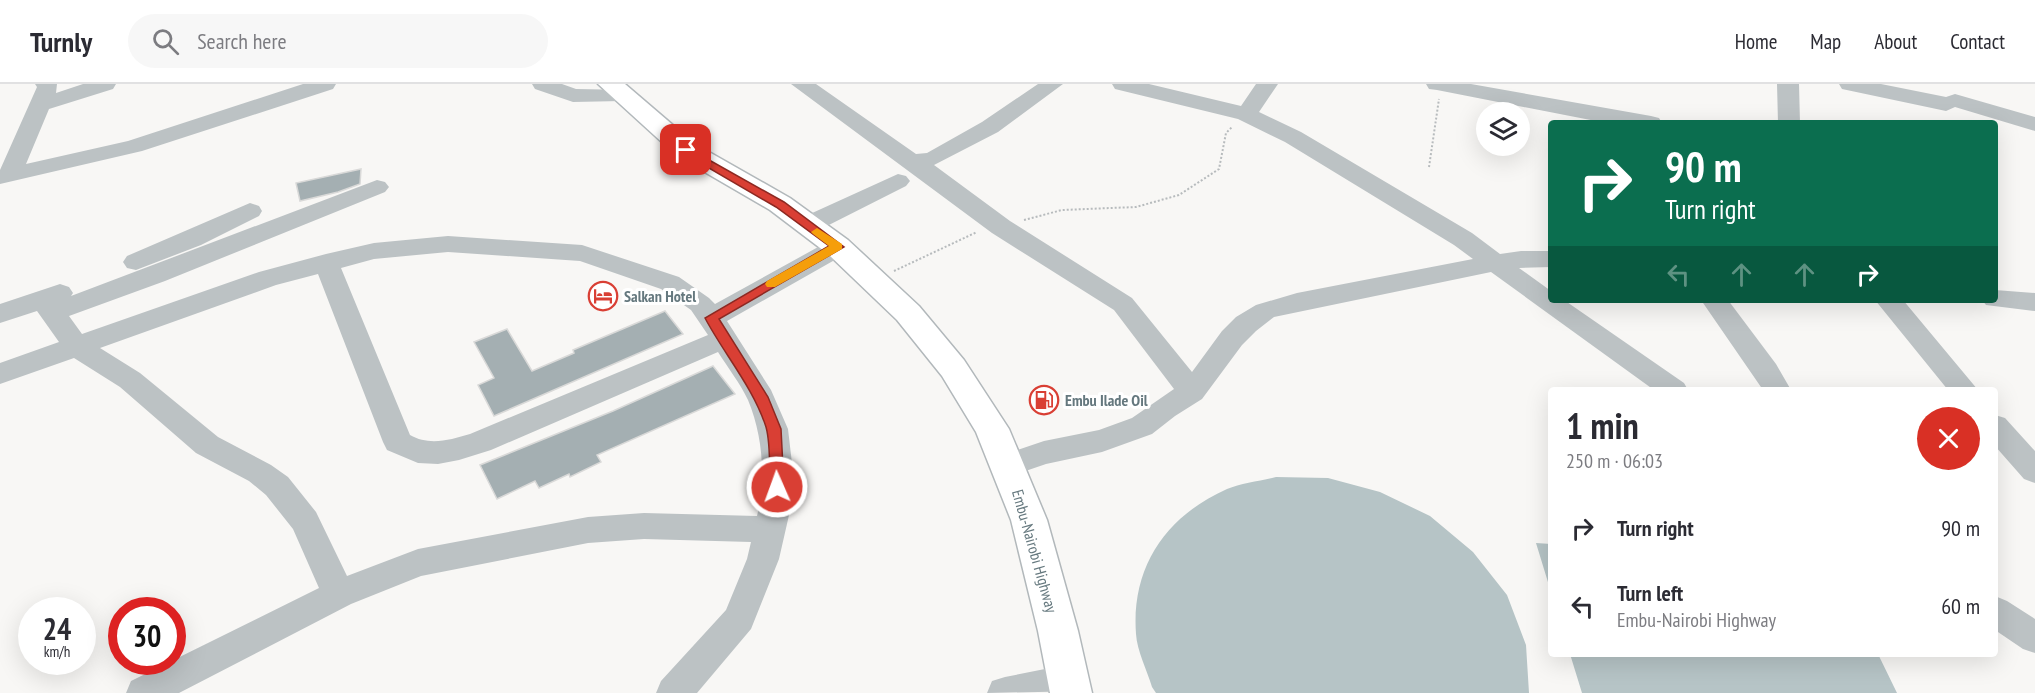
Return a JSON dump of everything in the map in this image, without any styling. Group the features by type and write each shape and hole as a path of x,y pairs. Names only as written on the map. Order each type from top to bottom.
{"main road":[{"name":"Embu-Nairobi Highway","path":"616,89 686,150 780,204 838,247 876,280 908,313 960,378 992,429 1029,520 1070,686"}],"street":[{"path":"4,176 44,94 105,84"},
{"path":"4,176 134,146 325,84"},
{"path":"543,84 573,96 616,89"},
{"path":"802,84 901,155 906,171 1001,227 1123,304 1192,392"},
{"path":"808,225 990,127 1053,84"},
{"path":"1122,84 1246,114 1293,137 1463,239 1548,301"},
{"path":"1246,114 1267,84"},
{"path":"1563,107 1566,84"},
{"path":"1788,84 1789,120"},
{"path":"1850,84 1951,103 2035,124"},
{"path":"1439,85 1563,107 1617,120"},
{"path":"0,314 49,306 156,275 377,187"},
{"path":"49,306 250,211"},
{"path":"0,374 268,278 374,251 430,244 485,245 582,253 670,283 699,304 761,397 774,429 777,482 776,502 763,559 739,619 674,693"},
{"path":"326,262 398,442 408,449 422,453 441,454 480,442 717,328 838,247"},
{"path":"1008,465 1044,453 1102,441 1142,426 1165,408 1192,392 1232,338 1246,324 1265,311 1297,302 1495,263 1521,259 1548,259"},
{"path":"1998,299 2035,303"},
{"path":"1551,303 1670,387"},
{"path":"1716,303 1775,387"},
{"path":"1891,303 1962,387"},
{"path":"49,306 77,347 130,380 207,445 260,472 277,486 305,521 339,594"},
{"path":"1998,429 2035,471"},
{"path":"144,693 339,594 418,563 588,530 644,526 770,529"},
{"path":"1998,613 2035,638"},
{"path":"1005,693 1070,686"}],"path":[{"path":"1429,167 1439,85"},
{"path":"876,280 966,236 1062,210 1136,207 1179,195 1219,169 1226,133 1246,114"}],"shaded area":[{"path":"1276,477 1328,478 1380,492 1430,516 1473,552 1507,595 1526,645 1529,693 1156,693 1138,647 1136,610 1147,566 1157,547 1170,529 1205,500 1232,487"},
{"path":"1536,543 1548,544 1548,582"},
{"path":"1571,657 1879,657 1897,693 1582,693"}],"building":[{"path":"361,169 360,184 300,201 296,183"},
{"path":"665,311 683,334 494,416 478,385 494,378 474,342 507,329 532,371 574,353 573,350"},
{"path":"713,366 735,394 597,455 601,462 570,477 569,474 539,488 535,481 497,499 480,465 613,411"}],"slow traffic":[{"path":"771,284 838,247 817,232"}],"place":[{"name":"Salkan Hotel","path":"603,296"},
{"name":"Embu Ilade Oil","path":"1044,400"}],"route":[{"path":"686,150 780,204 838,247 711,318 761,397 774,429 777,487"}]}
